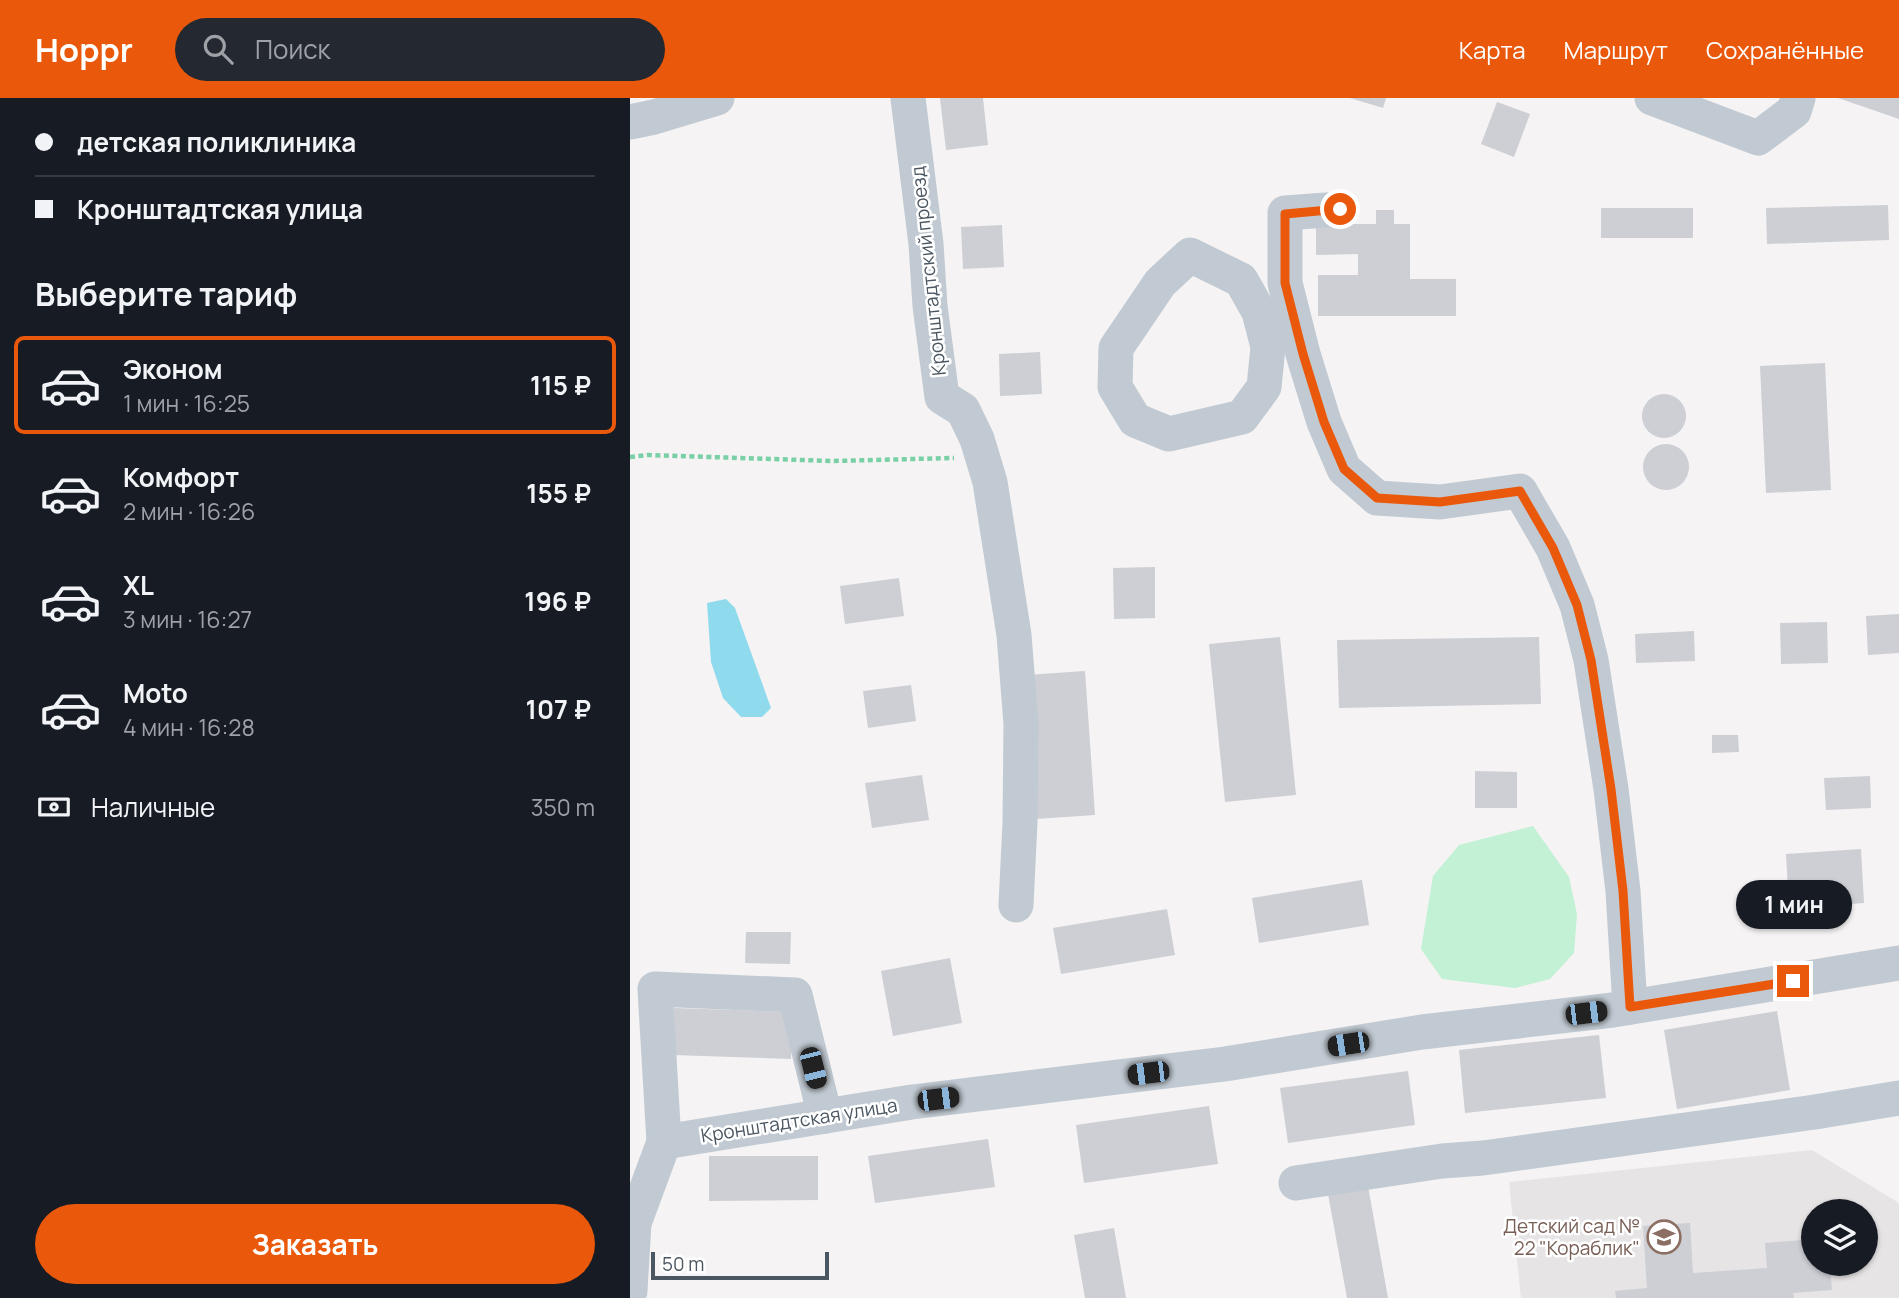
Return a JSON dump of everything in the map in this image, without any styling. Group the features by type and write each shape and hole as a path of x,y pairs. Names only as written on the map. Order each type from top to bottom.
{"street":[{"path":"630,122 717,98"},
{"name":"Кронштадтский проезд","path":"908,98 942,397 963,410 983,458 990,482 1014,635 1021,724 1016,905"},
{"path":"1651,98 1758,138 1794,111 1798,98"},
{"path":"1340,209 1285,214 1285,283 1324,422 1344,469 1377,498 1440,502 1520,491 1553,548 1577,605 1591,660 1622,879 1630,1007"},
{"path":"1190,255 1241,280 1259,312 1268,347 1264,387 1242,417 1169,434 1135,420 1115,387 1116,348 1160,283 1190,255"},
{"name":"Кронштадтская улица","path":"664,1142 912,1102 1225,1064 1422,1032 1630,1007 1899,963"},
{"path":"630,1291 632,1226 664,1142 655,989 795,995 825,1116"},
{"path":"1296,1183 1815,1112 1899,1098"}],"path":[{"path":"630,457 648,455 833,461 983,458"}],"shaded area":[{"name":"Детский сад № 22 \"Кораблик\"","path":"1812,1150 1899,1203 1899,1298 1521,1298 1509,1182"}],"green space":[{"path":"1533,826 1569,877 1577,914 1574,953 1550,979 1515,988 1442,979 1421,949 1433,876 1459,845"}],"water":[{"path":"726,599 735,608 771,708 762,717 741,717 723,698 711,662 707,603"}],"building":[{"path":"940,98 983,98 988,145 946,150"},
{"path":"1350,98 1386,98 1383,108"},
{"path":"1838,98 1899,98 1899,119"},
{"path":"1497,102 1530,114 1514,157 1481,144"},
{"path":"1888,205 1889,240 1767,244 1766,208"},
{"path":"1601,208 1693,208 1693,238 1601,238"},
{"path":"1376,210 1394,210 1394,224 1410,224 1410,279 1456,279 1456,316 1318,316 1318,275 1358,275 1358,254 1316,255 1316,224 1376,224"},
{"path":"1002,225 1004,267 963,269 961,227"},
{"path":"1040,352 1042,394 1000,396 999,354"},
{"path":"1825,363 1831,490 1766,493 1760,366"},
{"path":"1664,394 1680,400 1686,416 1680,432 1664,438 1648,432 1642,416 1648,400"},
{"path":"1666,444 1682,451 1689,467 1682,483 1666,490 1650,483 1643,467 1650,451"},
{"path":"1155,567 1155,618 1114,619 1113,568"},
{"path":"899,578 904,616 845,624 840,586"},
{"path":"1899,614 1899,653 1868,655 1866,616"},
{"path":"1827,622 1828,663 1781,664 1780,623"},
{"path":"1694,631 1695,661 1636,663 1635,634"},
{"path":"1280,637 1296,795 1225,802 1209,644"},
{"path":"1539,637 1541,704 1339,708 1337,640"},
{"path":"1085,671 1095,815 1036,819 1026,675"},
{"path":"911,685 916,721 868,728 863,691"},
{"path":"1712,735 1738,735 1739,752 1712,753"},
{"path":"1475,771 1517,772 1517,808 1475,808"},
{"path":"922,775 929,820 872,828 865,783"},
{"path":"1870,776 1871,808 1826,810 1824,778"},
{"path":"1861,849 1864,903 1789,908 1786,854"},
{"path":"1362,880 1369,925 1259,943 1252,898"},
{"path":"1167,909 1175,955 1061,974 1053,928"},
{"path":"746,932 791,932 790,964 745,963"},
{"path":"950,958 962,1023 893,1036 881,971"},
{"path":"674,1008 792,1012 791,1059 673,1055"},
{"path":"1777,1011 1790,1090 1677,1109 1664,1030"},
{"path":"1599,1035 1606,1098 1465,1113 1459,1050"},
{"path":"1408,1071 1415,1125 1288,1143 1280,1088"},
{"path":"1209,1106 1218,1164 1084,1183 1076,1125"},
{"path":"988,1139 995,1187 875,1203 868,1156"},
{"path":"709,1156 818,1156 818,1200 709,1201"},
{"path":"1368,1186 1388,1298 1347,1298 1328,1194"},
{"path":"1690,1223 1693,1273 1767,1268 1765,1243 1801,1240 1801,1276 1831,1276 1832,1290 1793,1293 1794,1298 1616,1298 1615,1291 1647,1288 1643,1226"},
{"path":"1114,1228 1126,1298 1085,1298 1074,1235"}],"place":[{"name":"Детский сад № 22 \"Кораблик\"","path":"1664,1237"}],"route":[{"path":"1340,209 1285,214 1285,283 1324,422 1344,469 1377,498 1440,502 1520,491 1553,548 1577,605 1591,660 1611,789 1623,891 1630,1007 1793,981"}]}
